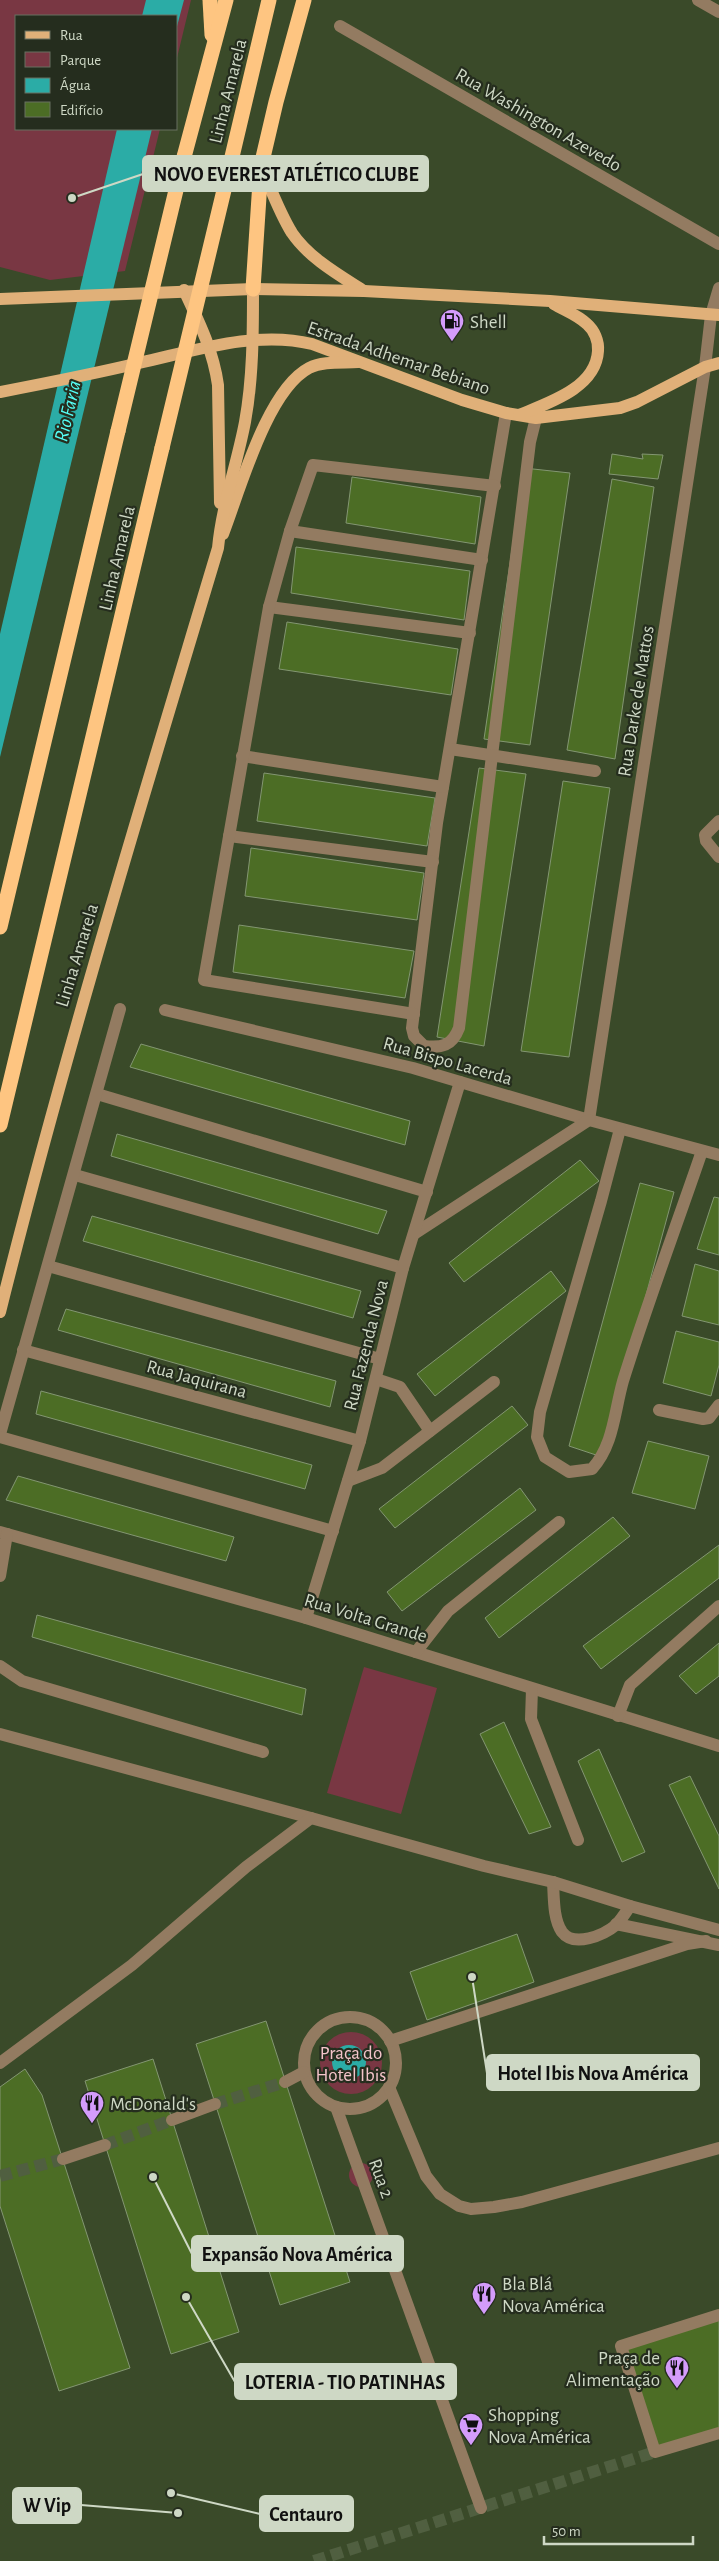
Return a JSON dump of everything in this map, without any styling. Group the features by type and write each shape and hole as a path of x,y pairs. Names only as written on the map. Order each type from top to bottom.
{"highway":[{"path":"210,0 213,48"},
{"name":"Linha Amarela","path":"0,927 184,157 226,0"},
{"name":"Linha Amarela","path":"0,1125 269,0"},
{"path":"253,289 261,166 304,0"}],"main road":[{"path":"261,166 280,212 305,248 332,270 364,291"},
{"name":"Linha Amarela","path":"0,1312 47,1127 78,1017 218,548 221,515 238,456 245,419 253,340 253,289"},
{"path":"184,290 210,348 218,385 221,515"},
{"name":"Estrada Adhemar Bebiano","path":"0,299 184,290 364,291 550,301 715,315"},
{"path":"512,414 568,392 593,370 598,360 599,346 593,330 585,322 550,301"},
{"name":"Estrada Adhemar Bebiano","path":"0,392 253,340 298,341 364,362 462,400 512,414 536,418 620,408 637,402 705,367 719,363"},
{"path":"218,548 276,400 308,368 322,364 364,362"}],"street":[{"path":"698,0 719,12"},
{"name":"Rua Washington Azevedo","path":"340,26 719,244"},
{"name":"Rua Darke de Mattos","path":"589,1120 705,367 719,288"},
{"path":"512,414 495,486 443,787 412,1028 414,1036 424,1046 440,1048 450,1043 456,1035 530,442 536,418"},
{"path":"414,1014 204,980 269,607 290,532 313,465 495,486"},
{"path":"290,532 482,560"},
{"path":"269,607 470,633"},
{"path":"450,749 595,771"},
{"path":"242,756 443,787"},
{"path":"719,821 705,835 706,841 719,856"},
{"path":"229,836 433,862"},
{"path":"120,1009 75,1175 0,1435 333,1531"},
{"name":"Rua Bispo Lacerda","path":"165,1010 413,1068 589,1120 719,1155"},
{"name":"Rua Fazenda Nova","path":"306,1618 360,1441 403,1268 460,1082"},
{"path":"97,1094 427,1192"},
{"path":"414,1234 589,1120"},
{"path":"620,1128 601,1201 540,1412 537,1437 545,1457 569,1472 592,1469 602,1457 610,1440 623,1382 702,1151"},
{"path":"75,1175 403,1268"},
{"path":"48,1266 380,1358"},
{"name":"Rua Jaquirana","path":"23,1350 360,1441"},
{"path":"376,1378 400,1387 430,1431"},
{"path":"348,1481 382,1468 494,1382"},
{"path":"659,1410 703,1419 709,1418 719,1406"},
{"path":"416,1652 448,1611 559,1522"},
{"path":"0,1576 4,1533"},
{"name":"Rua Volta Grande","path":"4,1533 306,1618 719,1746"},
{"path":"618,1716 630,1685 719,1606"},
{"path":"0,1666 22,1681 263,1752"},
{"path":"532,1689 531,1719 578,1840"},
{"path":"0,1734 484,1866 553,1882 630,1906 719,1930"},
{"path":"0,2063 132,1965 246,1867 311,1818"},
{"path":"553,1882 558,1922 562,1931 567,1936 578,1939 592,1938 616,1924 630,1906"},
{"path":"616,1924 719,1945"},
{"path":"390,2041 687,1944 706,1941"},
{"path":"345,2017 362,2018 379,2027 390,2041 396,2062 389,2087 378,2098 365,2106 336,2107 315,2094 304,2072 304,2060 310,2040 318,2029 329,2022 345,2017"},
{"path":"286,2082 304,2072"},
{"path":"389,2087 432,2186 447,2200 471,2209 522,2202 719,2148"},
{"path":"172,2120 215,2104"},
{"name":"Rua 2","path":"336,2107 480,2508"},
{"path":"63,2159 105,2145"},
{"path":"719,2315 621,2346 655,2452 719,2433"}],"green space":[{"path":"0,0 191,0 178,54 178,15 15,15 15,130 160,130 125,271 50,280 0,267"},
{"path":"364,1667 437,1688 401,1814 327,1793"},
{"name":"Praça do Hotel Ibis","path":"345,2032 357,2032 373,2041 380,2051 382,2063 380,2075 373,2085 357,2094 345,2094 334,2089 325,2080 320,2069 320,2057 325,2046 334,2037"},
{"path":"356,2163 366,2163 373,2170 373,2180 366,2187 356,2187 349,2180 349,2170"}],"water":[{"path":"146,0 184,0 178,22 178,15 142,15"},
{"name":"Rio Faria","path":"117,130 152,130 0,757 0,634"},
{"path":"349,2045 361,2050 366,2062 361,2074 349,2079 337,2074 332,2062 337,2050"}],"building":[{"path":"612,454 643,459 642,454 663,455 658,479 609,474"},
{"path":"524,468 570,473 530,745 484,739"},
{"path":"352,477 481,497 475,544 346,523"},
{"path":"612,479 654,487 615,759 567,750"},
{"path":"296,547 470,571 464,620 291,593"},
{"path":"287,622 458,649 451,695 279,669"},
{"path":"479,768 526,774 484,1046 437,1037"},
{"path":"264,773 435,798 427,846 257,821"},
{"path":"563,781 610,788 569,1057 521,1051"},
{"path":"251,848 424,873 417,920 245,896"},
{"path":"239,925 414,951 405,998 233,972"},
{"path":"141,1044 410,1121 405,1145 130,1067"},
{"path":"117,1134 387,1211 378,1234 111,1156"},
{"path":"580,1160 599,1181 464,1282 449,1263"},
{"path":"640,1183 674,1192 602,1457 569,1446"},
{"path":"714,1197 719,1198 719,1255 697,1249"},
{"path":"92,1216 361,1291 353,1318 83,1241"},
{"path":"695,1264 719,1271 719,1325 682,1316"},
{"path":"551,1271 566,1291 435,1396 417,1374"},
{"path":"66,1309 336,1381 330,1407 58,1330"},
{"path":"676,1331 719,1342 719,1365 711,1396 663,1383"},
{"path":"41,1391 312,1465 305,1489 36,1414"},
{"path":"512,1406 528,1425 395,1528 379,1509"},
{"path":"648,1441 709,1456 695,1509 632,1493"},
{"path":"18,1476 234,1537 226,1561 6,1500"},
{"path":"520,1488 536,1510 402,1611 387,1592"},
{"path":"613,1517 630,1536 499,1638 485,1618"},
{"path":"719,1545 719,1578 601,1669 583,1646"},
{"path":"37,1615 306,1689 302,1715 32,1637"},
{"path":"719,1643 719,1676 696,1694 679,1676"},
{"path":"504,1722 551,1827 529,1834 480,1734"},
{"path":"599,1749 645,1852 622,1862 578,1761"},
{"path":"690,1776 719,1836 719,1889 669,1785"},
{"path":"517,1934 534,1982 427,2020 410,1972"},
{"path":"266,2021 350,2282 280,2305 196,2044"},
{"path":"153,2059 239,2332 171,2354 85,2081"},
{"path":"25,2069 42,2095 130,2368 59,2391 0,2206 0,2087"},
{"name":"Praça de Alimentação","path":"719,2315 719,2433 655,2452 621,2346"}],"tunnel":[{"path":"215,2104 285,2082"},
{"path":"105,2145 172,2120"},
{"path":"0,2176 63,2159"},
{"path":"314,2561 655,2452"}],"place":[{"name":"NOVO EVEREST ATLÉTICO CLUBE","path":"72,198"},
{"name":"Shell","path":"452,342"},
{"name":"Hotel Ibis Nova América","path":"472,1977"},
{"name":"McDonald's","path":"92,2124"},
{"name":"Expansão Nova América","path":"153,2177"},
{"name":"LOTERIA - TIO PATINHAS","path":"186,2297"},
{"name":"Bla Blá Nova América","path":"484,2315"},
{"name":"Praça de Alimentação","path":"677,2389"},
{"name":"Shopping Nova América","path":"471,2446"},
{"name":"Centauro","path":"171,2493"},
{"name":"W Vip","path":"178,2513"}]}
